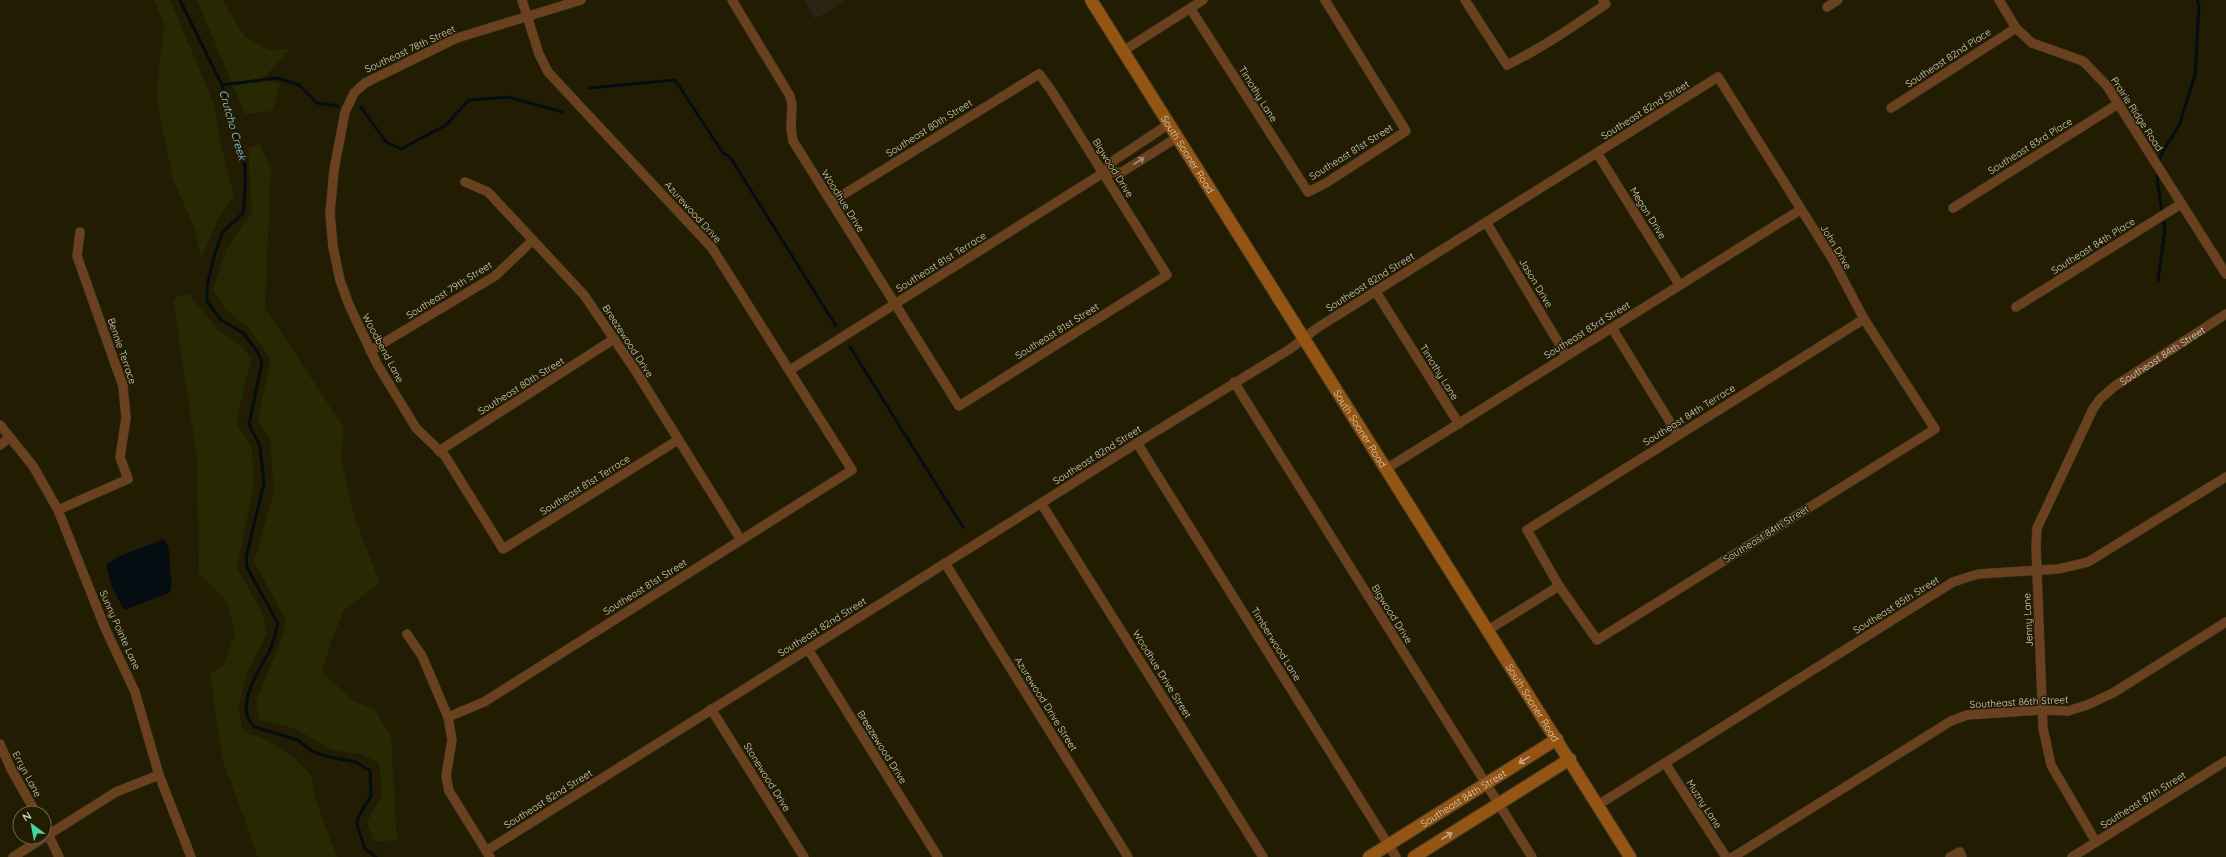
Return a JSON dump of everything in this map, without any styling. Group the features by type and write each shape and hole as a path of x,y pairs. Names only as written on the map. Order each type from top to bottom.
{"main road":[{"name":"South Sooner Road","path":"1091,0 1570,759 1630,857"},
{"name":"Southeast 84th Street","path":"1369,857 1557,739"},
{"path":"1414,857 1570,759"}],"street":[{"name":"Azurewood Drive","path":"522,0 539,54 548,72 712,248 852,470"},
{"name":"Southeast 78th Street","path":"343,125 345,112 354,94 374,77 445,43 581,0"},
{"name":"Woodhue Drive","path":"732,0 790,96 792,105 790,128 793,141 959,406"},
{"path":"1123,51 1203,0"},
{"name":"Southeast 81st Street","path":"1308,192 1326,183 1406,131 1325,0"},
{"path":"1464,0 1507,65 1525,56 1605,2"},
{"path":"1827,7 1838,0"},
{"name":"Prairie Ridge Road","path":"1999,0 2016,28 2032,43 2083,61 2107,86 2226,274"},
{"name":"Timothy Lane","path":"1190,8 1308,192"},
{"name":"Southeast 82nd Place","path":"1891,108 2016,28"},
{"name":"Southeast 80th Street","path":"831,202 1039,74"},
{"name":"Bigwood Drive","path":"1039,74 1167,276"},
{"name":"Southeast 82nd Street","path":"488,854 711,709 1234,382 1290,349 1486,222 1718,77"},
{"name":"John Drive","path":"1718,77 1800,210 1833,260 1864,319 1935,429"},
{"name":"Southeast 83rd Place","path":"1954,208 2118,104"},
{"name":"Southeast 81st Terrace","path":"790,370 1103,173 1113,161 1169,124"},
{"name":"Woodbend Lane","path":"343,125 331,194 333,247 349,305 370,351 416,428 452,466 503,549"},
{"name":"Southeast 81st Terrace","path":"1103,173 1122,172 1178,137"},
{"name":"Megan Drive","path":"1597,152 1679,284"},
{"name":"Breezewood Drive","path":"465,182 488,192 584,295 614,339 741,540"},
{"name":"Southeast 84th Place","path":"2016,307 2181,204"},
{"name":"Southeast 83rd Street","path":"1386,469 1566,355 1612,328 1679,284 1800,210"},
{"name":"Jason Drive","path":"1486,222 1566,355"},
{"name":"Bennie Terrace","path":"58,510 128,479 120,457 126,418 123,386 77,256 80,232"},
{"name":"Southeast 79th Street","path":"370,351 495,276 533,240"},
{"name":"Southeast 81st Street","path":"959,406 1167,276"},
{"name":"Timothy Lane","path":"1376,292 1459,424"},
{"name":"Southeast 84th Street","path":"2100,399 2115,386 2226,314"},
{"name":"Southeast 84th Terrace","path":"1559,586 1527,530 1864,319"},
{"path":"1612,328 1678,435"},
{"name":"Southeast 80th Street","path":"439,451 614,339"},
{"name":"Bigwood Drive","path":"1234,382 1532,857"},
{"name":"Jenny Lane","path":"2096,842 2051,766 2042,728 2036,571 2037,528 2086,423 2100,399"},
{"name":"Sunny Pointe Lane","path":"0,425 33,466 58,510 105,628 135,692 159,775 191,857"},
{"name":"Southeast 84th Street","path":"1559,586 1597,640 1935,429"},
{"path":"0,445 9,438"},
{"name":"Southeast 81st Terrace","path":"503,549 678,440"},
{"name":"Timberwood Lane","path":"1137,443 1396,857"},
{"name":"Southeast 81st Street","path":"448,717 484,702 852,470"},
{"name":"Southeast 85th Street","path":"1598,805 1952,582 1978,574 2058,569 2088,562 2226,477"},
{"name":"Woodhue Drive Street","path":"1041,503 1262,857"},
{"name":"Azurewood Drive Street","path":"945,563 1128,857"},
{"path":"1488,630 1559,586"},
{"name":"Southeast 86th Street","path":"1733,857 1951,721 1967,715 2042,710 2068,711 2097,702 2226,622"},
{"path":"407,634 422,656 448,717 452,740 446,776 447,784 453,798 488,854"},
{"name":"Breezewood Drive","path":"808,649 938,857"},
{"name":"Stonewood Drive","path":"711,709 804,857"},
{"name":"Erryn Lane","path":"0,744 11,769 31,805"},
{"name":"Southeast 87th Street","path":"2072,857 2226,761"},
{"name":"Muzny Lane","path":"1664,763 1726,857"},
{"path":"52,832 116,792 159,775"},
{"path":"52,841 59,857"},
{"path":"13,857 32,845"},
{"path":"1950,857 1961,855"}],"shaded area":[{"path":"804,0 847,0 815,19"},
{"path":"164,539 168,546 172,584 169,593 124,610 111,585 106,565 118,557"}],"green space":[{"path":"154,0 170,0 214,104 219,137 234,196 221,213 201,259 195,230 173,179 156,98 164,25"},
{"path":"197,0 222,0 245,37 269,50 290,49 263,79 281,83 272,111 245,114"},
{"path":"259,144 271,168 265,308 344,428 341,461 356,522 380,583 344,610 330,644 322,672 354,701 374,709 391,736 397,840 374,842 367,822 382,795 379,763 361,754 332,750 296,729 259,720 256,701 284,634 285,619 254,561 274,492 270,440 258,419 271,359 246,325 225,309 213,289 227,248 252,212 248,148"},
{"path":"188,293 219,331 243,347 251,360 236,422 252,448 254,485 237,567 262,613 267,634 248,670 238,708 243,731 265,739 294,758 311,775 316,801 337,857 258,857 222,758 210,675 224,664 235,634 227,602 199,574 197,458 173,299"}],"waterway":[{"name":"Crutcho Creek","path":"180,0 222,85 236,135 236,141 243,156 245,169 243,213 222,233 215,253 207,286 207,301 221,320 243,333 257,351 262,362 249,424 260,446 264,483 246,558 247,567 278,624 270,651 250,690 246,711 249,720 255,727 298,740 312,751 325,756 356,762 370,771 371,796 358,817 357,824 365,849 376,857"},
{"path":"2158,162 2164,149 2179,126 2195,75 2199,5 2197,0"},
{"path":"222,85 277,78 299,85 317,103 338,106"},
{"path":"589,88 675,80 723,153 730,157 836,326"},
{"path":"361,107 386,142 401,149 446,125 469,100 508,97 562,112"},
{"path":"2158,172 2157,180 2165,230 2158,280"},
{"path":"850,347 963,527"}]}
